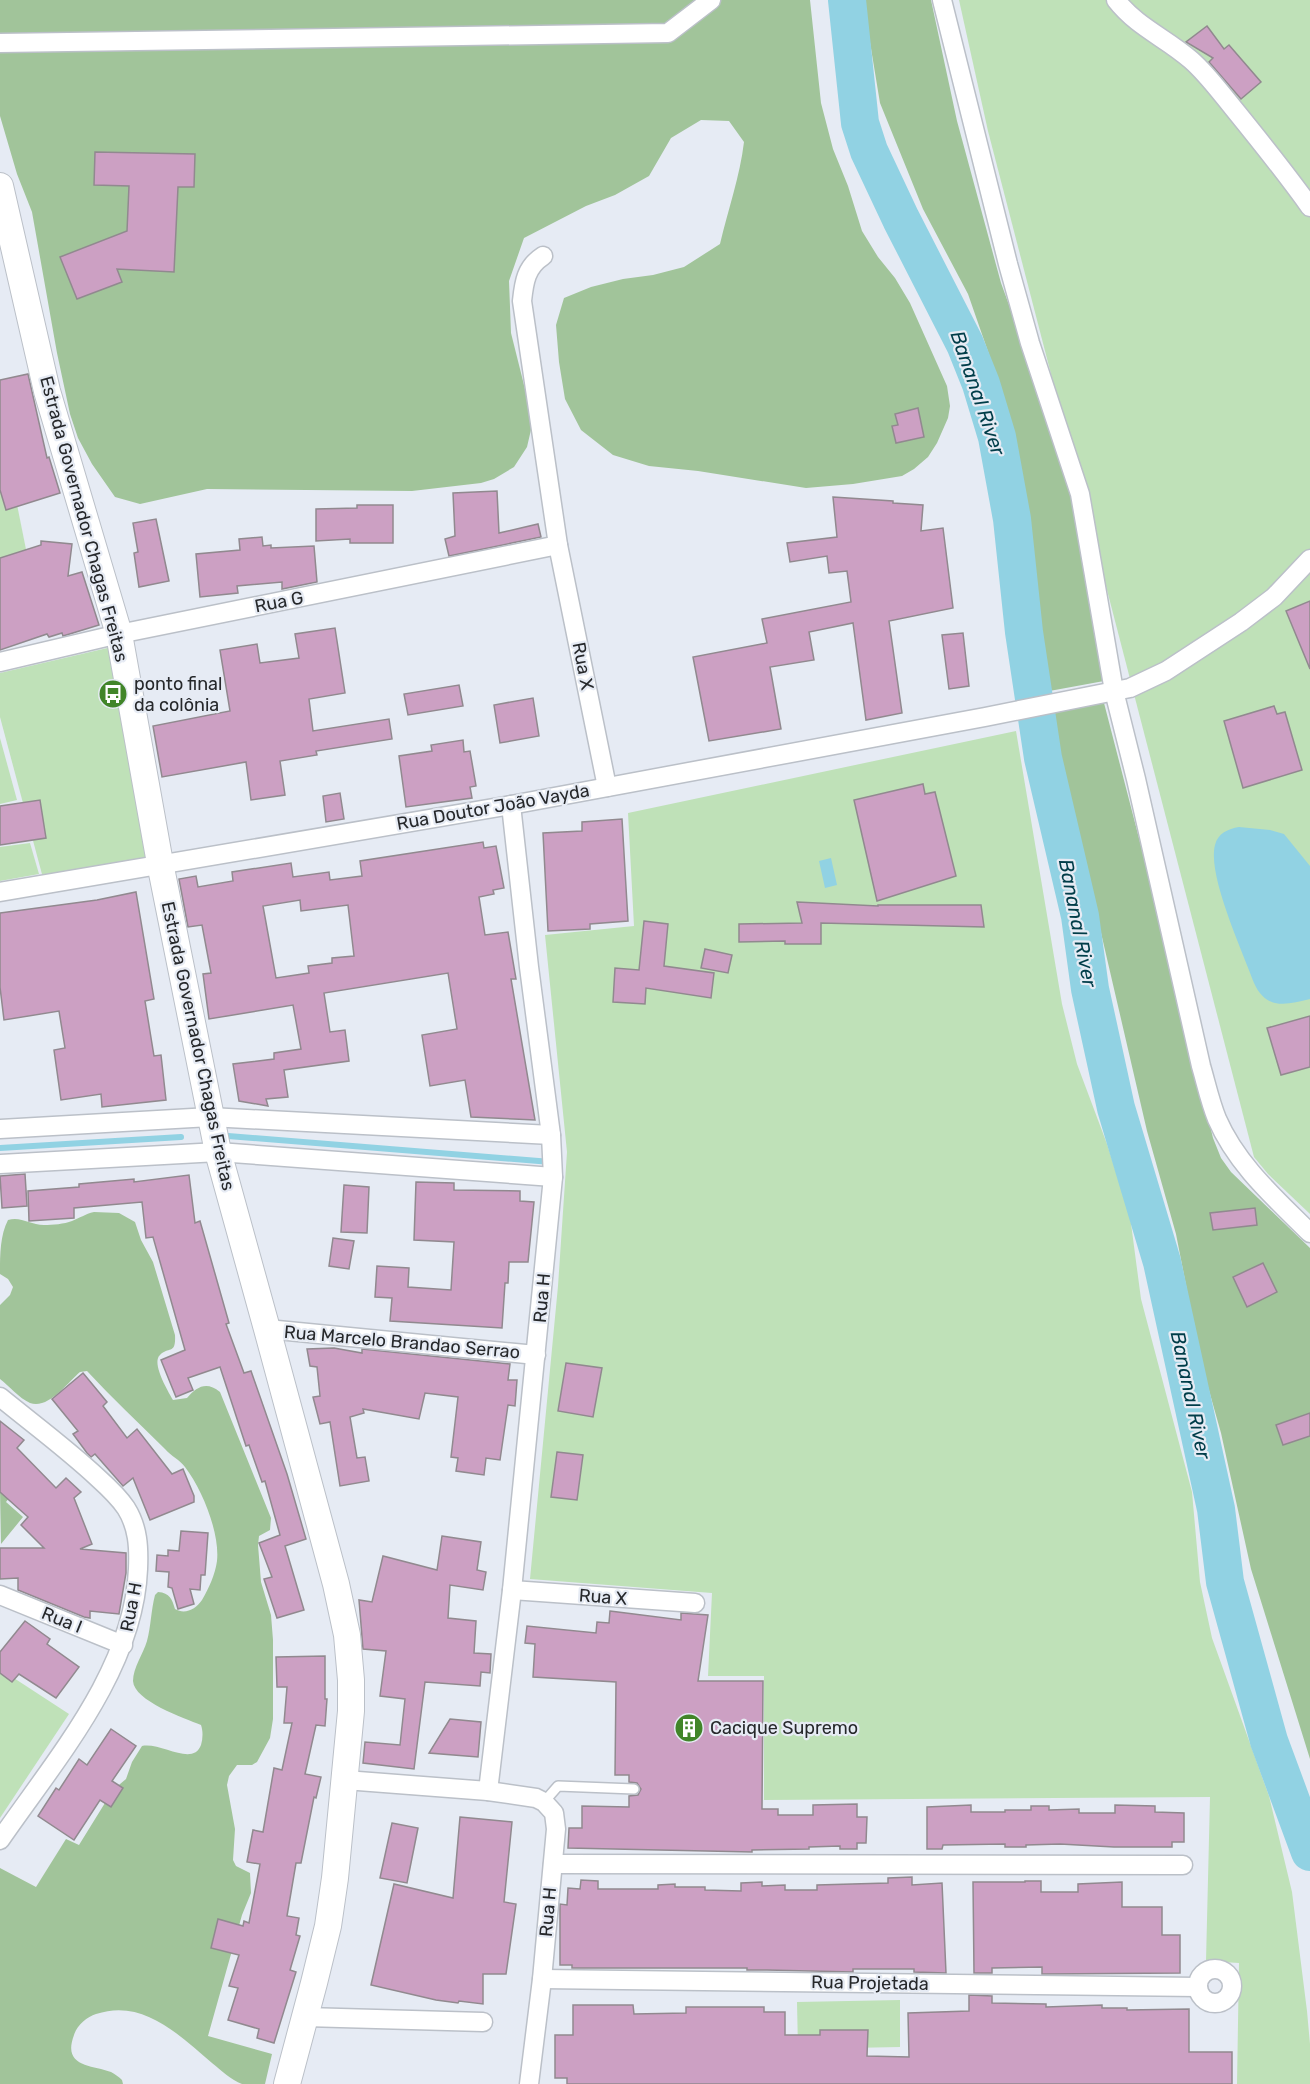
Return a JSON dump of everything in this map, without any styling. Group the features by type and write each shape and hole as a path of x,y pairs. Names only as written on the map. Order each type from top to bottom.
{"main road":[{"name":"Estrada Governador Chagas Freitas","path":"0,186 47,391 119,634 159,863 218,1152 336,1584 347,1635 351,1711 327,1926 287,2084"}],"street":[{"path":"0,43 668,33 711,0"},
{"path":"942,0 1011,275 1030,343 1068,452 1080,494 1114,691 1201,1066 1218,1119 1239,1158 1310,1233"},
{"path":"1116,0 1139,25 1190,59 1205,74 1281,165 1310,207"},
{"name":"Rua X","path":"543,256 532,263 525,279 522,302 558,545 607,787"},
{"name":"Rua G","path":"0,662 119,634 558,545"},
{"name":"Rua Doutor João Vayda","path":"0,892 159,863 512,805 1114,691 1147,681 1217,639 1274,597 1310,559"},
{"name":"Rua H","path":"488,1791 512,1590 553,1177 551,1135 529,967 512,805"},
{"path":"0,1130 210,1117 551,1135"},
{"path":"0,1164 218,1152 553,1177"},
{"name":"Rua Marcelo Brandao Serrao","path":"267,1329 536,1355"},
{"name":"Rua H","path":"0,1397 85,1466 120,1501 130,1516 138,1544 137,1587 123,1645 89,1712 0,1840"},
{"name":"Rua X","path":"512,1590 695,1604"},
{"name":"Rua I","path":"0,1595 123,1645"},
{"path":"345,1780 488,1791 536,1798 544,1802"},
{"name":"Rua H","path":"529,2084 542,1978 556,1821 554,1813 544,1802"},
{"path":"553,1864 1183,1865"},
{"name":"Rua Projetada","path":"542,1978 1198,1987"},
{"path":"305,2018 483,2022"}],"lane":[{"path":"544,1802 558,1786 634,1789"}],"green space":[{"path":"0,0 810,0 821,103 833,149 848,186 862,231 910,303 947,386 950,406 948,418 937,443 928,457 902,476 853,484 806,488 698,471 649,466 613,455 581,430 565,399 559,362 556,325 564,298 591,287 684,267 720,244 737,180 744,142 729,121 701,120 671,138 649,176 615,195 586,206 524,238 509,281 511,333 533,421 527,447 514,467 494,479 481,483 412,491 207,489 140,504 115,497 92,464 78,438 70,414 32,212 17,174 0,116"},
{"path":"863,0 931,0 957,121 1001,283 1049,414 1071,488 1104,681 1044,692 1031,540 1023,483 1001,389 968,294 923,209 880,103"},
{"path":"959,0 1310,0 1310,1214 1268,1174 1254,1157 988,131"},
{"path":"0,420 42,629 0,641"},
{"path":"116,646 153,858 43,878 0,717 0,673"},
{"path":"1104,703 1213,1138 1221,1158 1231,1172 1310,1248 1310,1759 1251,1569 1221,1433 1201,1362 1176,1234 1147,1131 1050,713"},
{"path":"1016,731 1062,1004 1077,1064 1107,1144 1130,1216 1141,1299 1192,1492 1200,1582 1212,1638 1269,1796 1292,1892 1307,2011 1310,2084 1237,2084 1239,1963 1206,1961 1210,1797 764,1800 764,1676 708,1676 712,1593 530,1579 558,1286 567,1152 545,935 634,926 628,813"},
{"path":"0,738 17,800 0,804"},
{"path":"30,843 39,874 0,881 0,847"},
{"path":"94,1212 119,1213 135,1222 141,1240 153,1262 175,1335 173,1348 163,1352 158,1359 164,1384 173,1400 187,1398 202,1386 211,1387 220,1392 271,1518 270,1530 259,1536 258,1545 261,1582 271,1615 273,1719 270,1738 257,1762 252,1765 237,1765 229,1776 227,1785 235,1829 233,1860 236,1866 250,1873 251,1893 242,1915 208,2036 272,2054 265,2084 242,2084 226,2075 187,2041 159,2022 145,2015 113,2010 93,2015 80,2025 75,2031 71,2045 72,2053 80,2063 111,2072 122,2080 123,2084 0,2084 0,1868 36,1887 66,1839 79,1845 113,1790 126,1779 132,1762 142,1746 191,1754 201,1745 202,1737 201,1725 150,1702 136,1688 133,1681 136,1666 147,1641 155,1595 158,1592 168,1595 175,1609 179,1611 190,1610 202,1600 213,1576 217,1561 216,1538 198,1487 183,1465 87,1371 80,1372 51,1399 37,1404 22,1398 0,1379 0,1305 10,1295 13,1287 8,1279 0,1274 2,1239 8,1220 17,1219 39,1225 55,1225"},
{"path":"0,1489 9,1498 6,1502 23,1517 1,1544"},
{"path":"0,1669 69,1714 0,1818"},
{"path":"900,2000 900,2047 798,2049 797,2002"}],"water":[{"path":"1239,827 1270,830 1284,834 1310,866 1310,999 1285,1004 1271,1002 1264,998 1254,983 1221,894 1214,858 1218,837 1227,830"},
{"path":"831,858 837,885 825,888 819,861"}],"building":[{"path":"1207,26 1224,49 1229,45 1261,82 1241,99 1209,62 1213,58 1186,42"},
{"path":"95,152 195,154 194,187 178,187 174,272 117,269 122,282 77,299 60,257 127,231 129,186 94,185"},
{"path":"28,374 47,458 49,457 60,493 6,510 0,490 0,380"},
{"path":"918,408 924,437 896,443 892,426 898,425 895,414"},
{"path":"497,491 499,533 538,524 541,537 449,556 445,539 455,536 453,493"},
{"path":"833,497 923,505 921,531 943,528 953,608 889,621 902,713 866,720 853,623 809,632 814,660 770,667 781,729 709,741 693,657 767,643 762,619 851,602 847,571 829,573 827,556 790,562 787,543 837,537"},
{"path":"357,505 393,505 393,543 350,543 350,539 316,541 316,509 357,508"},
{"path":"156,519 169,581 139,587 134,553 138,552 133,523"},
{"path":"262,537 263,546 271,545 271,548 314,546 317,582 282,589 282,582 237,586 238,593 200,597 196,554 240,550 239,539"},
{"path":"41,541 72,544 68,576 82,572 99,625 63,636 62,633 49,637 47,634 0,650 0,558 41,545"},
{"path":"1310,601 1310,669 1286,611"},
{"path":"335,628 345,693 309,699 313,731 389,719 392,739 316,751 317,755 280,761 285,795 251,800 246,762 162,777 153,726 230,711 220,650 257,644 260,663 299,658 295,634"},
{"path":"963,633 969,686 949,689 942,635"},
{"path":"459,685 463,706 408,715 404,694"},
{"path":"533,698 539,736 500,743 494,705"},
{"path":"1274,706 1277,714 1285,712 1302,770 1243,788 1224,721"},
{"path":"463,740 464,752 470,751 476,786 470,787 472,798 406,807 399,756 432,751 431,745"},
{"path":"923,784 925,794 935,792 956,876 877,901 854,800"},
{"path":"340,793 344,819 326,822 323,796"},
{"path":"40,800 46,838 0,845 0,806"},
{"path":"622,819 628,921 590,924 590,929 548,931 543,833 582,831 582,822"},
{"path":"483,842 484,848 496,846 504,888 493,890 494,894 479,897 485,935 508,932 516,979 511,979 535,1120 471,1117 465,1080 430,1086 422,1035 457,1029 448,973 324,993 330,1032 345,1030 349,1061 284,1070 288,1097 266,1099 268,1106 239,1101 233,1064 274,1059 274,1053 301,1049 293,1005 209,1019 203,974 211,973 202,925 188,927 179,879 196,876 198,887 233,881 232,872 291,863 293,877 329,872 330,880 362,876 360,861","holes":["300,900 301,911 348,905 354,956 332,958 332,963 308,966 309,973 276,978 263,906"]},
{"path":"136,892 154,999 145,1001 154,1056 161,1055 166,1100 102,1107 101,1094 61,1100 54,1050 65,1048 59,1011 4,1020 0,987 0,913 97,900"},
{"path":"797,902 878,906 981,905 984,927 821,923 821,944 785,944 785,941 739,942 739,924 802,923"},
{"path":"644,921 668,924 664,966 714,973 711,998 646,988 645,1004 613,1002 615,968 639,970"},
{"path":"705,949 732,955 728,973 701,968"},
{"path":"1310,1016 1310,1067 1281,1075 1267,1028"},
{"path":"25,1174 27,1206 2,1208 0,1176"},
{"path":"189,1175 195,1223 200,1221 229,1323 226,1324 244,1373 251,1371 287,1474 306,1539 285,1546 304,1610 277,1618 264,1579 272,1577 259,1543 280,1535 265,1481 262,1482 249,1445 246,1446 220,1367 188,1378 193,1390 176,1397 161,1360 185,1350 153,1237 146,1238 142,1202 74,1208 74,1218 29,1221 28,1191 79,1187 79,1184 134,1179 134,1182"},
{"path":"416,1182 454,1183 454,1190 520,1191 520,1201 534,1202 528,1262 509,1262 502,1328 390,1321 392,1298 375,1297 377,1266 409,1268 408,1287 451,1290 454,1242 414,1240"},
{"path":"344,1185 369,1187 367,1233 341,1232"},
{"path":"1255,1208 1257,1225 1213,1230 1210,1213"},
{"path":"333,1238 354,1241 349,1269 329,1266"},
{"path":"1263,1263 1277,1292 1247,1307 1233,1277"},
{"path":"334,1348 362,1353 362,1349 510,1364 508,1380 517,1380 515,1406 508,1405 500,1460 486,1458 484,1475 456,1471 458,1458 451,1457 458,1397 425,1393 419,1419 363,1409 364,1413 350,1417 357,1458 365,1457 369,1481 340,1486 330,1422 320,1424 313,1397 320,1396 317,1367 310,1366 307,1349"},
{"path":"566,1363 602,1368 593,1417 558,1411"},
{"path":"83,1373 107,1402 103,1406 127,1438 137,1429 172,1474 183,1469 194,1496 194,1502 150,1520 133,1478 123,1486 95,1454 91,1457 87,1453 73,1434 78,1431 52,1399"},
{"path":"1310,1413 1310,1436 1283,1445 1276,1425"},
{"path":"0,1421 24,1440 17,1448 56,1488 66,1478 81,1492 74,1498 92,1544 80,1549 126,1553 126,1573 119,1614 90,1611 90,1618 84,1617 18,1590 18,1578 0,1579 0,1548 44,1548 21,1525 28,1517 0,1492"},
{"path":"557,1452 583,1455 577,1500 551,1497"},
{"path":"181,1531 208,1533 205,1575 201,1575 200,1590 190,1589 194,1604 178,1609 172,1588 168,1587 169,1572 156,1571 157,1555 168,1556 168,1550 179,1551"},
{"path":"442,1536 481,1542 477,1570 486,1572 483,1590 450,1585 448,1618 476,1621 474,1653 491,1654 490,1673 481,1672 480,1686 425,1682 414,1769 363,1763 365,1742 400,1745 405,1699 380,1696 386,1651 363,1649 359,1600 372,1602 383,1556 437,1570"},
{"path":"610,1611 681,1620 681,1613 708,1615 698,1681 763,1681 762,1809 778,1809 778,1815 813,1815 813,1805 857,1804 857,1817 867,1817 866,1843 857,1843 857,1849 840,1849 840,1846 752,1850 752,1852 568,1848 569,1828 582,1828 582,1806 629,1807 629,1796 638,1795 641,1789 637,1783 629,1782 629,1775 615,1775 616,1682 533,1677 535,1644 525,1643 527,1626 596,1633 597,1622 609,1623"},
{"path":"25,1621 50,1639 47,1644 79,1667 56,1698 19,1674 12,1682 0,1673 0,1652"},
{"path":"325,1656 325,1699 327,1699 325,1726 316,1725 305,1774 321,1777 316,1798 314,1797 301,1863 296,1863 287,1916 299,1918 296,1935 300,1936 290,1970 296,1972 274,2043 257,2038 259,2029 228,2020 238,1988 229,1986 239,1955 211,1948 218,1919 243,1926 244,1921 249,1923 260,1864 247,1862 253,1830 263,1832 274,1768 282,1770 292,1723 284,1723 287,1687 277,1687 276,1657"},
{"path":"450,1719 481,1722 478,1757 429,1753"},
{"path":"111,1729 136,1746 112,1781 123,1788 111,1807 100,1800 74,1840 38,1816 56,1788 59,1790 79,1759 87,1765"},
{"path":"971,1805 971,1812 1031,1810 1031,1806 1049,1806 1049,1810 1079,1809 1079,1813 1115,1813 1115,1805 1155,1806 1155,1812 1184,1813 1184,1842 1172,1842 1172,1847 1060,1844 1005,1847 1005,1844 943,1845 942,1849 927,1849 927,1807"},
{"path":"460,1817 512,1822 504,1902 516,1904 506,1974 483,1974 483,2004 436,2000 371,1985 394,1884 453,1898"},
{"path":"392,1823 418,1828 407,1883 380,1878"},
{"path":"912,1877 912,1885 942,1883 946,1973 914,1972 914,1969 853,1969 853,1972 747,1970 747,1968 572,1968 572,1965 560,1965 560,1904 567,1905 568,1888 580,1889 581,1880 598,1881 598,1889 658,1889 658,1885 675,1884 675,1887 705,1887 705,1890 741,1891 741,1883 762,1882 762,1886 785,1885 785,1890 817,1890 817,1885 888,1883 888,1878"},
{"path":"1041,1881 1041,1892 1078,1892 1078,1884 1122,1882 1122,1907 1162,1907 1162,1935 1180,1935 1180,1973 1042,1974 1042,1967 992,1968 992,1973 974,1973 973,1882"},
{"path":"969,1995 992,1996 992,2003 1046,2004 1046,2007 1102,2005 1102,2008 1127,2008 1127,2010 1189,2009 1189,2052 1232,2052 1232,2084 567,2084 567,2078 555,2078 555,2035 573,2035 573,2005 633,2005 634,2014 686,2013 686,2007 764,2007 764,2012 785,2012 785,2035 820,2035 820,2030 868,2030 867,2056 909,2057 908,2013 969,2011"}],"waterway":[{"name":"Bananal River","path":"847,0 860,123 869,151 965,344 981,384 997,437 1012,519 1024,632 1043,758 1080,916 1090,989 1116,1108 1162,1262 1216,1509 1225,1582 1269,1741 1310,1852"},
{"path":"228,1136 551,1162"},
{"path":"0,1148 181,1137"}],"place":[{"name":"ponto final da colônia","path":"113,694"},
{"name":"Cacique Supremo","path":"689,1728"}]}
